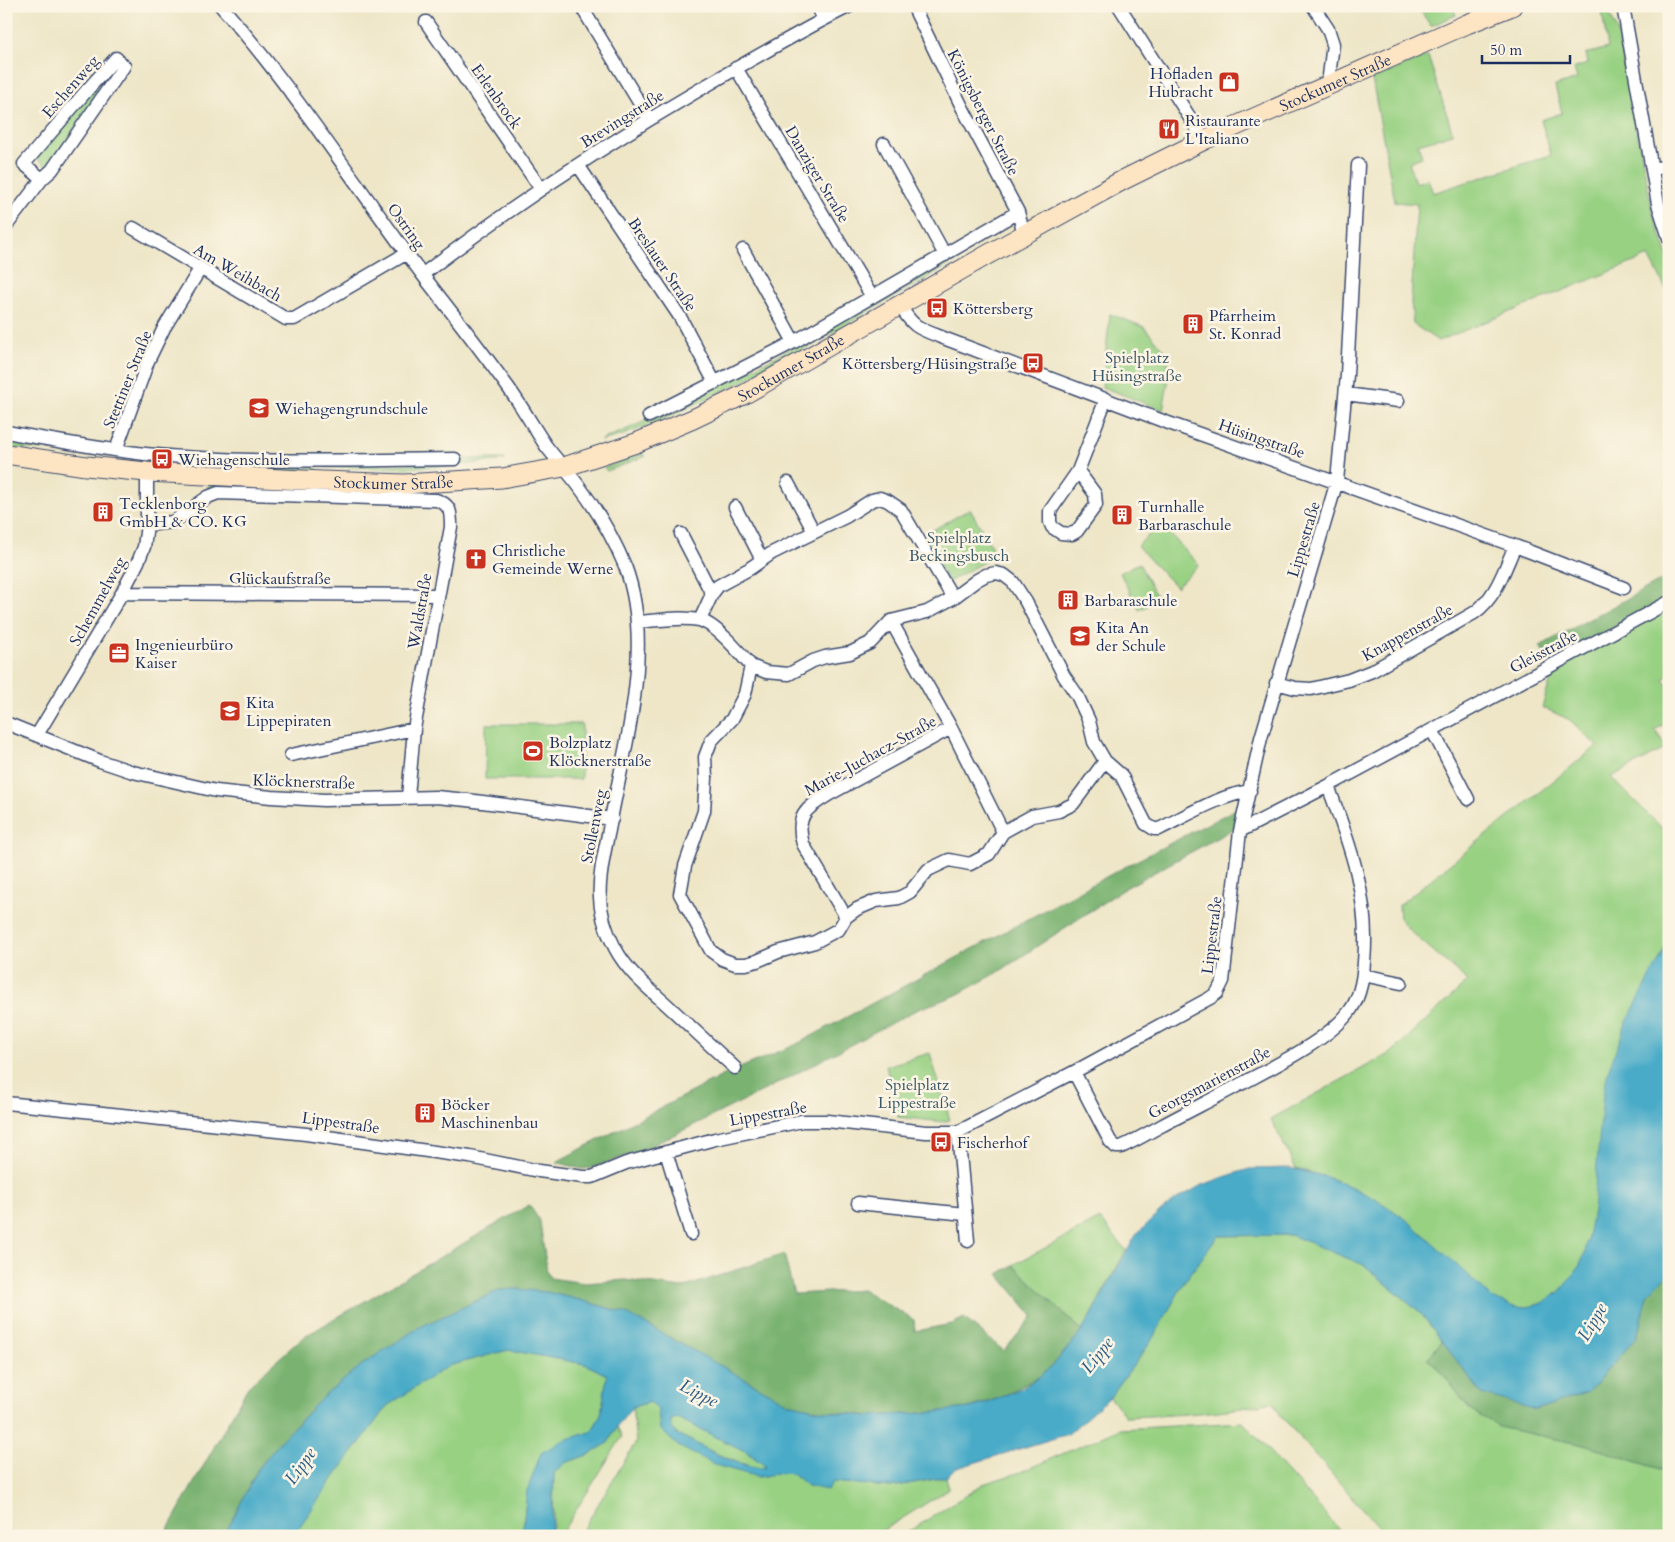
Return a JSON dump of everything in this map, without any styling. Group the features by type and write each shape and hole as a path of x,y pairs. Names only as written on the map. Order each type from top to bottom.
{"main road":[{"name":"Stockumer Straße","path":"6,454 86,466 147,472 404,484 502,478 564,467 636,443 693,419 736,398 1024,234 1125,179 1204,140 1328,84 1512,6"}],"street":[{"name":"Ostring","path":"221,6 289,90 407,253 506,384 548,449 564,467"},
{"path":"581,6 649,119"},
{"path":"817,6 824,19"},
{"name":"Brevingstraße","path":"423,274 541,189 649,119 736,68 850,6"},
{"name":"Königsberger Straße","path":"913,6 962,107 1018,212 1024,234"},
{"path":"1119,6 1204,140"},
{"path":"1313,6 1328,29 1333,44 1328,84"},
{"path":"1623,6 1658,204 1669,238"},
{"name":"Erlenbrock","path":"426,22 541,189"},
{"name":"Eschenweg","path":"6,226 42,179 52,170 124,66 116,58 24,164 42,179"},
{"name":"Danziger Straße","path":"736,68 872,297"},
{"path":"884,144 945,255"},
{"name":"Breslauer Straße","path":"578,165 680,317 715,384"},
{"name":"Lippestraße","path":"6,1103 306,1134 460,1156 582,1178 592,1177 626,1163 715,1139 802,1121 827,1121 934,1132 958,1132 1201,1004 1217,993 1223,981 1225,970 1240,831 1261,738 1337,481 1346,394 1358,165"},
{"path":"1652,169 1669,166"},
{"name":"Stockumer Straße","path":"649,416 794,342 1018,212"},
{"name":"Am Weihbach","path":"133,228 286,319 294,319 407,253"},
{"name":"Stockumer Straße","path":"743,250 794,342"},
{"name":"Stettiner Straße","path":"116,450 148,361 164,328 200,269"},
{"name":"Hüsingstraße","path":"900,305 908,319 916,327 1106,399 1337,481 1624,588"},
{"path":"1346,394 1398,401"},
{"path":"1078,470 1096,494 1096,504 1077,531 1072,534 1061,533 1052,527 1049,516 1050,511 1078,470 1106,399"},
{"name":"Stockumer Straße","path":"6,432 116,450 201,458 265,460 455,459"},
{"name":"Stollenweg","path":"564,467 610,532 626,570 637,622 637,662 634,695 612,819 600,871 599,897 607,930 625,964 735,1068"},
{"name":"Schemmelweg","path":"37,735 122,593 144,548 147,525 147,472"},
{"path":"788,482 814,532"},
{"name":"Stockumer Straße","path":"147,525 173,522 208,497 218,493 442,502"},
{"path":"700,620 712,594 718,586 749,569 772,553 847,516 872,500 880,498 901,510 953,598"},
{"name":"Waldstraße","path":"408,797 414,729 451,527 451,511 442,502"},
{"path":"735,507 762,560"},
{"path":"681,534 712,594"},
{"name":"Knappenstraße","path":"1276,683 1295,688 1311,689 1349,680 1372,671 1474,613 1484,606 1492,596 1515,546"},
{"path":"637,622 675,619 700,620 732,644 751,666 766,672 789,674 825,656 850,654 870,643 891,622 927,612 953,598 977,580 996,574 1013,582 1026,602 1089,721 1094,742 1105,761 1121,775 1146,824 1154,829 1159,829 1221,799 1236,793 1250,791"},
{"name":"Glückaufstraße","path":"122,593 438,595"},
{"name":"Gleisstraße","path":"1240,831 1328,786 1669,602"},
{"name":"Marie-Juchacz-Straße","path":"891,622 951,728 1004,832"},
{"path":"751,666 745,694 732,719 711,741 705,757 704,811 685,866 680,894 711,951 722,959 735,964 757,961 778,952 815,942 839,929 846,917 857,909 876,900 899,898 910,892 928,870 949,860 970,864 989,854 1004,832 1032,816 1059,812 1073,804 1105,761"},
{"name":"Klöcknerstraße","path":"6,723 100,761 133,772 216,791 324,800 408,797 467,800 612,819"},
{"name":"Marie-Juchacz-Straße","path":"846,917 803,844 800,834 802,816 809,806 828,794 951,728"},
{"path":"291,755 414,729"},
{"path":"1432,730 1468,798"},
{"name":"Georgsmarienstraße","path":"1074,1072 1110,1141 1116,1147 1121,1147 1274,1066 1337,1026 1356,1003 1363,974 1366,945 1362,898 1357,869 1347,835 1328,786"},
{"path":"1363,974 1401,983"},
{"path":"958,1132 964,1214 968,1241"},
{"path":"666,1152 692,1234"},
{"path":"858,1203 964,1214"}],"green space":[{"path":"1417,6 1452,6 1456,15 1431,26"},
{"path":"1601,6 1606,6 1617,30 1653,213 1669,259 1669,295 1649,256 1438,341 1413,324 1411,302 1417,204 1395,202 1372,79 1428,56 1453,134 1418,144 1422,157 1409,162 1415,183 1428,179 1433,193 1551,155 1541,120 1562,113 1555,86 1577,79 1574,68 1588,64 1586,54 1608,48"},
{"path":"94,87 99,90 49,168 34,156"},
{"path":"956,255 957,258 952,263 756,374 657,422 624,435 601,441 692,399 781,354"},
{"name":"Spielplatz Hüsingstraße","path":"1110,314 1144,327 1168,354 1168,383 1163,410 1102,387"},
{"path":"6,441 42,447 42,449 6,447"},
{"path":"641,454 646,456 607,471 604,468"},
{"path":"459,459 505,459 505,460 459,465"},
{"path":"236,462 244,462 249,467 317,468 317,475 277,473 235,467"},
{"path":"327,464 452,464 452,466 358,468 326,467"},
{"path":"228,484 316,488 316,492 209,490 207,486"},
{"name":"Spielplatz Beckingsbusch","path":"970,509 996,555 948,582 922,536"},
{"path":"1161,524 1199,565 1176,587 1137,546"},
{"path":"1139,563 1158,600 1139,610 1120,573"},
{"path":"1669,576 1669,597 1550,663 1540,646"},
{"path":"1669,609 1669,675 1663,679 1669,688 1669,721 1655,730 1667,748 1611,777 1669,835 1669,942 1656,968 1597,1194 1583,1259 1571,1278 1552,1297 1530,1307 1505,1305 1484,1293 1420,1231 1388,1207 1334,1180 1296,1169 1271,1119 1392,1052 1468,981 1411,932 1400,919 1399,905 1597,746 1570,720 1542,707 1554,670"},
{"name":"Bolzplatz Klöcknerstraße","path":"486,724 582,724 581,779 485,779"},
{"path":"1236,809 1235,828 1122,890 997,973 957,995 916,1010 771,1087 641,1151 591,1168 582,1169 556,1162 728,1073 795,1045"},
{"name":"Spielplatz Lippestraße","path":"930,1053 950,1120 943,1122 898,1117 886,1066"},
{"path":"529,1205 540,1221 547,1272 550,1278 585,1283 625,1280 682,1288 784,1254 794,1294 863,1290 914,1320 915,1331 952,1324 964,1318 1004,1351 1033,1316 998,1274 1013,1265 1082,1331 1054,1364 1039,1377 1001,1397 970,1408 869,1416 823,1411 788,1403 625,1313 546,1292 517,1289 500,1290 418,1328 363,1364 322,1398 283,1438 258,1469 224,1536 164,1536 249,1385 302,1338"},
{"path":"1100,1219 1126,1250 1082,1331 1013,1265"},
{"path":"1291,1235 1364,1265 1420,1312 1442,1341 1427,1359 1437,1366 1472,1411 1503,1428 1585,1445 1669,1472 1669,1536 1386,1536 1281,1416 1273,1402 1219,1411 1126,1417 1110,1397 1150,1343 1185,1281 1218,1236"},
{"path":"1669,1273 1669,1472 1585,1445 1503,1428 1471,1411 1437,1366 1427,1359 1442,1341 1482,1394 1637,1337 1647,1295"},
{"path":"508,1350 585,1364 607,1375 601,1415 591,1432 564,1440 527,1491 522,1536 293,1536 387,1406 448,1366"},
{"path":"650,1402 658,1410 660,1429 678,1446 758,1477 781,1473 793,1474 808,1486 833,1482 891,1487 946,1477 949,1489 874,1536 579,1536 636,1442 632,1407"},
{"path":"677,1418 747,1452 765,1466 764,1468 730,1459 677,1434 672,1428 671,1420"},
{"path":"1243,1422 1345,1536 902,1536 983,1484 1018,1473 1120,1429"},
{"path":"617,1427 622,1437 561,1534 553,1528 554,1473 565,1463 590,1454 608,1443"}],"water":[{"name":"Lippe","path":"1669,942 1669,1273 1647,1295 1637,1337 1588,1392 1536,1410 1482,1394 1420,1312 1364,1265 1291,1235 1218,1236 1185,1281 1150,1343 1110,1397 1068,1434 957,1468 946,1477 891,1487 833,1482 827,1490 808,1486 793,1474 781,1473 758,1477 715,1465 678,1446 660,1429 658,1410 650,1402 632,1407 608,1443 590,1454 565,1463 554,1473 551,1536 522,1536 527,1491 541,1453 564,1440 591,1432 601,1415 607,1375 585,1364 508,1350 448,1366 387,1406 293,1536 224,1536 258,1469 283,1438 322,1398 363,1364 418,1328 500,1290 517,1289 546,1292 625,1313 788,1403 823,1411 869,1416 970,1408 987,1403 1024,1387 1054,1364 1082,1331 1136,1235 1177,1199 1200,1186 1249,1169 1290,1168 1326,1177 1349,1186 1370,1196 1403,1217 1492,1298 1514,1307 1523,1308 1540,1304 1560,1292 1580,1265 1585,1253 1593,1210 1603,1094 1608,1071 1626,1023","holes":["677,1418 747,1452 765,1466 764,1468 742,1464 708,1450 677,1434 672,1428 671,1420"]}],"place":[{"name":"Hofladen Hubracht","path":"1229,82"},
{"name":"Ristaurante L'Italiano","path":"1169,129"},
{"name":"Köttersberg","path":"937,308"},
{"name":"Pfarrheim St. Konrad","path":"1193,324"},
{"name":"Köttersberg/Hüsingstraße","path":"1033,363"},
{"name":"Wiehagengrundschule","path":"259,408"},
{"name":"Wiehagenschule","path":"162,459"},
{"name":"Tecklenborg GmbH & CO. KG","path":"103,512"},
{"name":"Turnhalle Barbaraschule","path":"1122,515"},
{"name":"Christliche Gemeinde Werne","path":"476,559"},
{"name":"Barbaraschule","path":"1068,600"},
{"name":"Kita An der Schule","path":"1080,636"},
{"name":"Ingenieurbüro Kaiser","path":"119,653"},
{"name":"Kita Lippepiraten","path":"230,711"},
{"name":"Bolzplatz Klöcknerstraße","path":"533,751"},
{"name":"Böcker Maschinenbau","path":"425,1113"},
{"name":"Fischerhof","path":"941,1142"}]}
